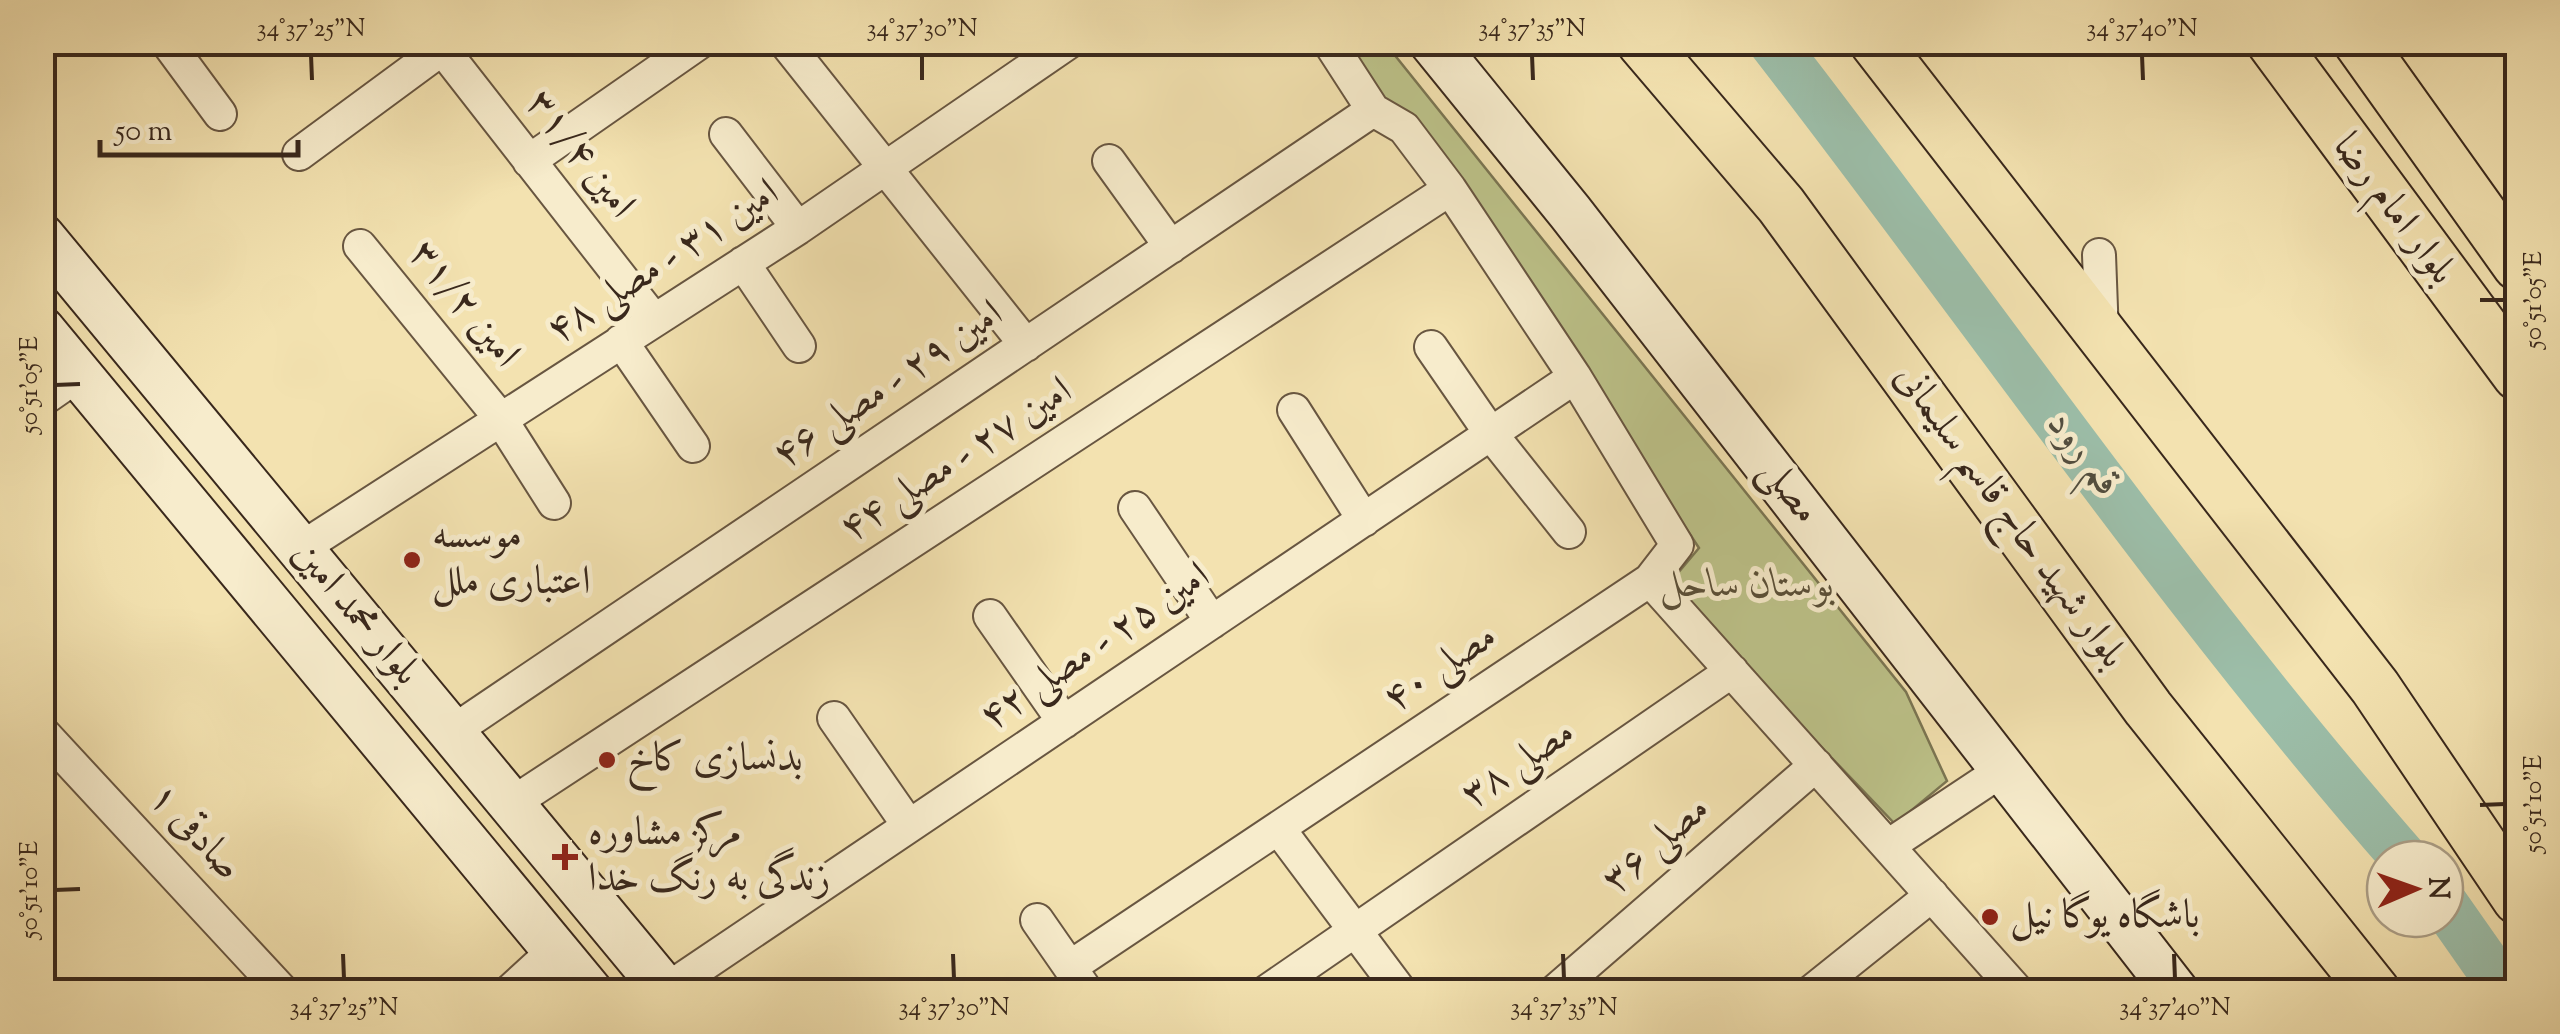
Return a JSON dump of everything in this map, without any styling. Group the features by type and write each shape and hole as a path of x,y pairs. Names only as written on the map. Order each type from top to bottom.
{"main road":[{"name":"مصلی","path":"1432,42 2176,992"},
{"name":"بلوار شهید حاج قاسم سلیمانی","path":"1642,42 1781,205 2148,708 2375,992"},
{"path":"1875,42 2388,707 2518,899"},
{"name":"بلوار امام رضا","path":"2272,42 2518,375"},
{"name":"بلوار امام رضا","path":"2359,42 2518,265"},
{"name":"بلوار محمد امین","path":"42,236 666,991"},
{"name":"بلوار محمد امین","path":"42,330 60,388 590,992"},
{"path":"2388,707 2518,836"},
{"path":"556,949 600,909"},
{"path":"2326,931 2352,992"}],"street":[{"path":"167,42 220,114"},
{"path":"529,161 700,42"},
{"path":"785,42 1026,346"},
{"name":"امین ۳۱ - مصلی ۴۸","path":"300,549 798,228 1069,42"},
{"path":"1329,42 1372,110 1404,128 1450,189 1575,378 1678,545 1650,580 2018,992"},
{"path":"299,154 443,45"},
{"name":"امین ۳۱/۴","path":"443,45 654,320"},
{"name":"امین ۲۹ - مصلی ۴۶","path":"452,732 1372,110"},
{"path":"726,134 798,228"},
{"path":"1109,161 1171,247"},
{"name":"امین ۲۷ - مصلی ۴۴","path":"511,804 1450,189"},
{"name":"امین ۳۱/۲","path":"360,246 500,418 554,503"},
{"path":"2099,255 2102,335"},
{"path":"742,264 798,346"},
{"path":"621,341 693,446"},
{"path":"1431,346 1491,434 1569,532"},
{"name":"امین ۲۵ - مصلی ۴۲","path":"666,991 1575,378"},
{"path":"1294,410 1364,520"},
{"path":"1135,508 1212,622"},
{"name":"مصلی ۴۰","path":"1079,979 1279,829 1650,580"},
{"path":"990,616 1064,722"},
{"name":"مصلی ۳۸","path":"1266,992 1732,671"},
{"path":"834,718 909,826"},
{"name":"صادقی ۱","path":"42,732 283,992"},
{"name":"مصلی ۳۶","path":"1554,992 1816,765"},
{"path":"1888,846 2004,768"},
{"path":"1279,829 1401,992"},
{"path":"1811,992 1932,895"},
{"path":"1037,920 1079,979"},
{"path":"509,992 556,949"}],"green space":[{"name":"بوستان ساحل","path":"1338,43 1385,43 1906,692 1947,781 1895,824 1667,586 1699,548 1466,194 1374,92"}],"waterway":[{"name":"قم رود","path":"1772,42 2161,558 2321,761 2388,839"},
{"name":"قم رود","path":"2465,934 2506,992"}],"place":[{"name":"موسسه اعتباری ملل","path":"412,560"},
{"name":"بدنسازی کاخ","path":"607,760"},
{"name":"مرکز مشاوره زندگی به رنگ خدا","path":"565,857"},
{"name":"باشگاه یوگا نیل","path":"1990,917"}]}
